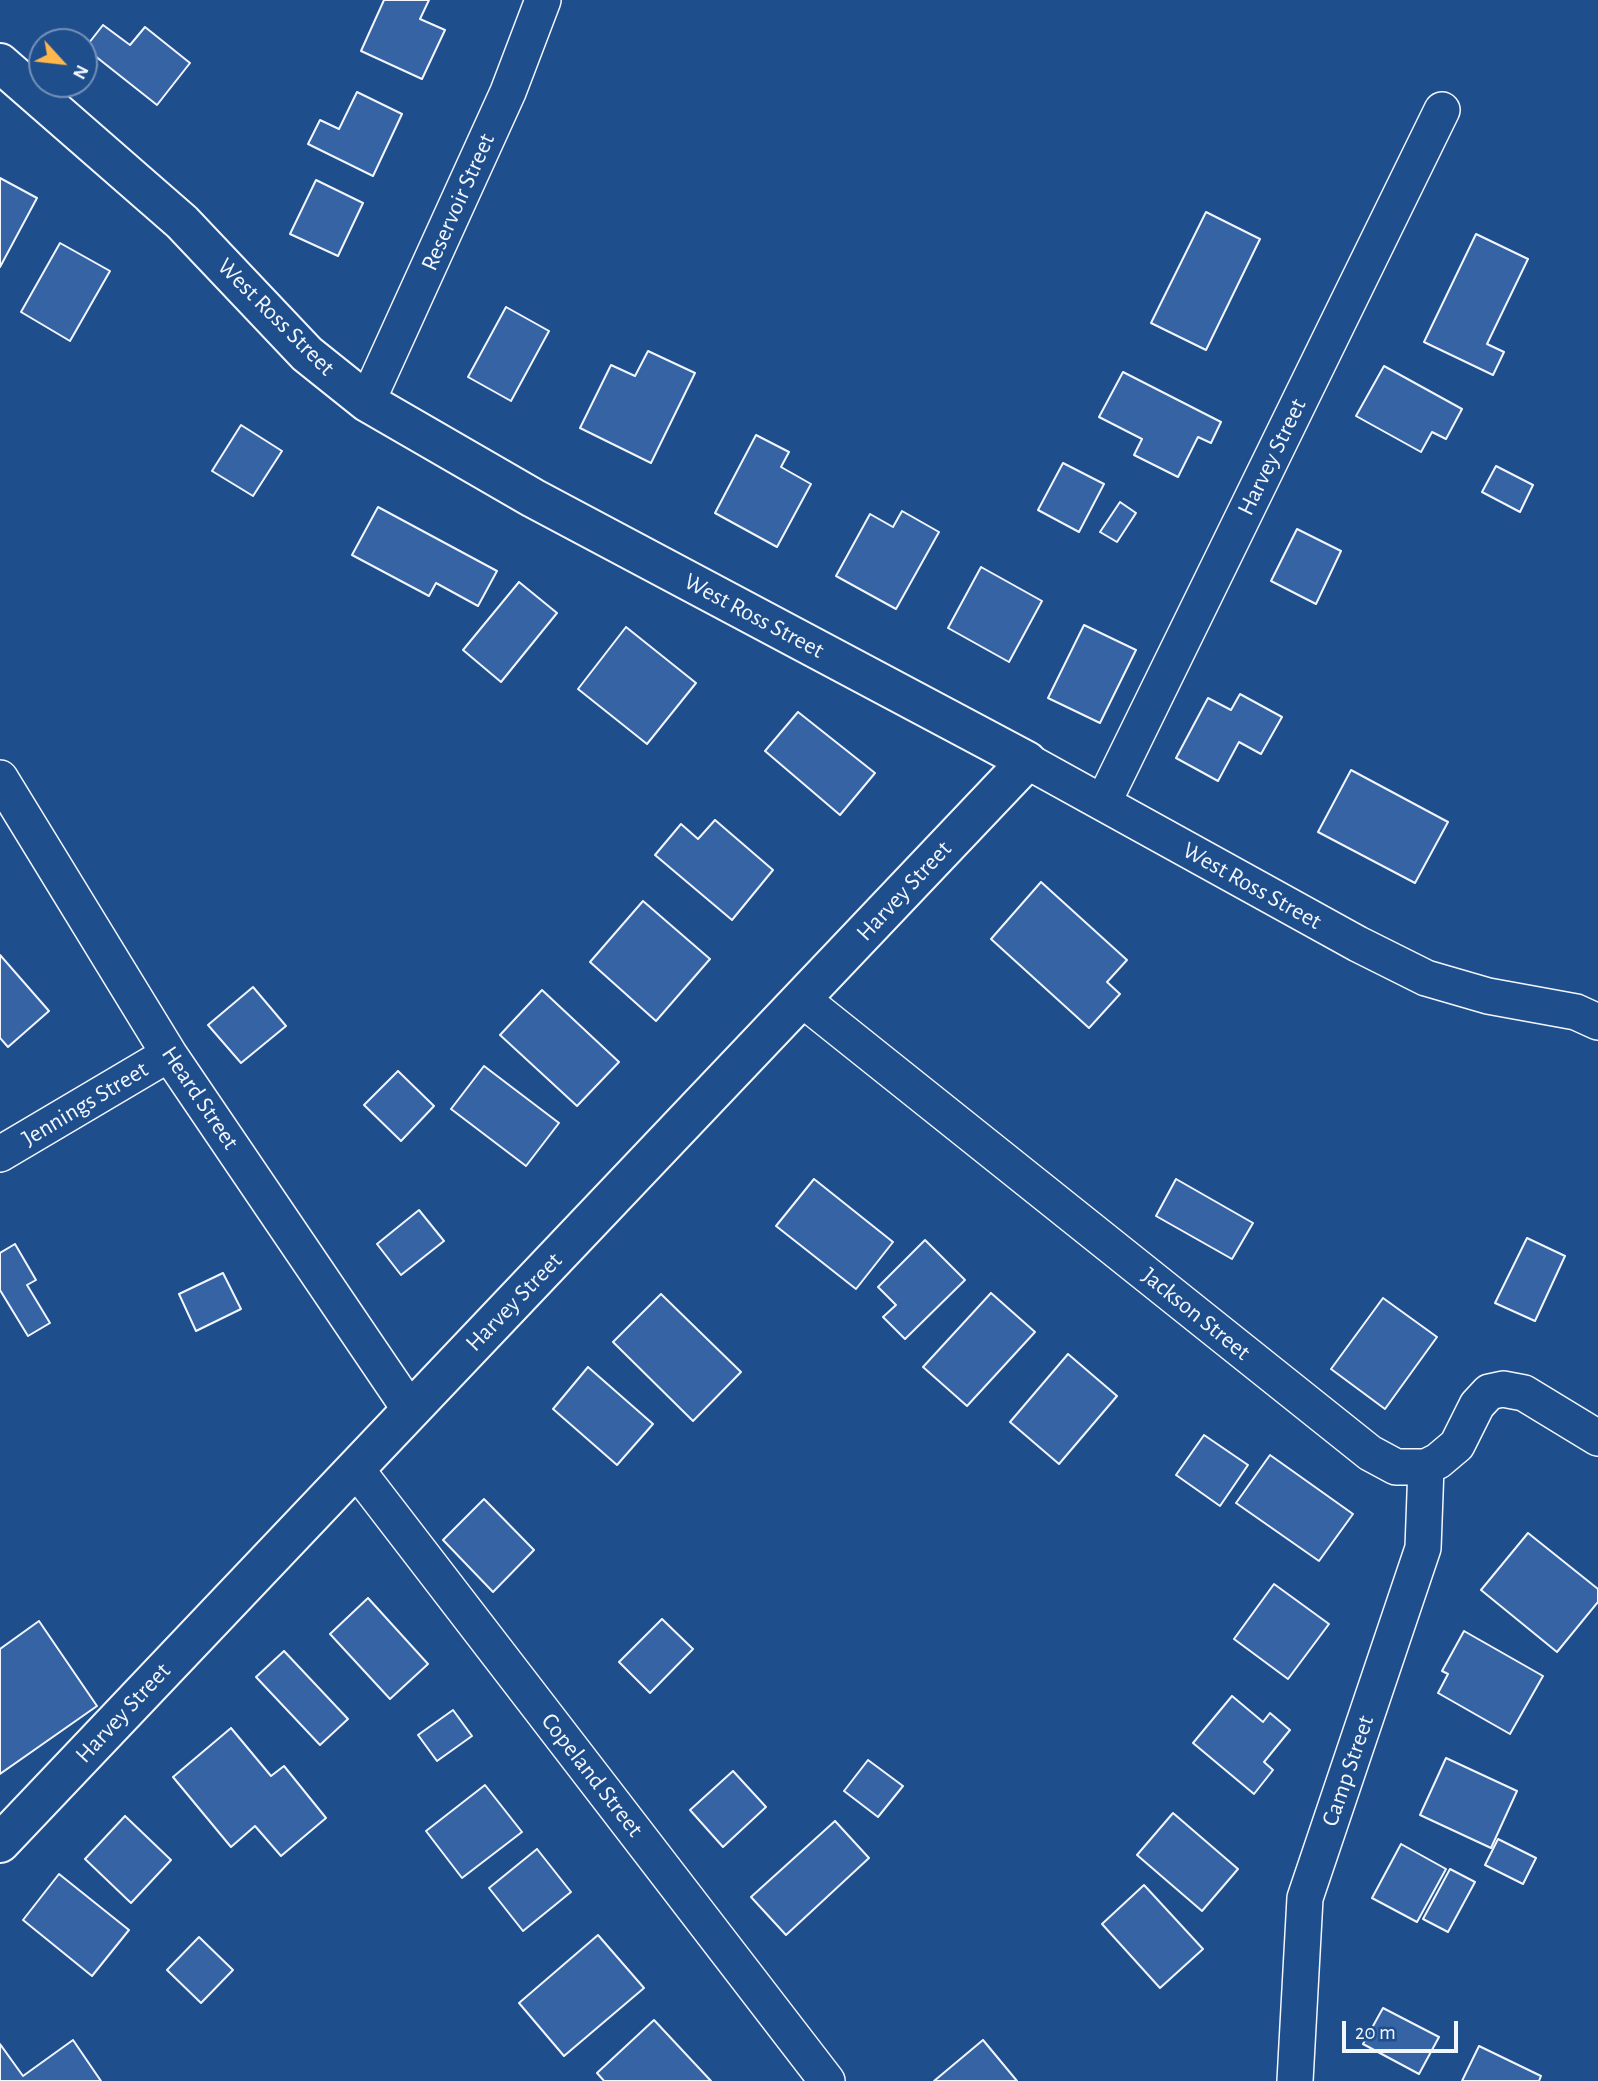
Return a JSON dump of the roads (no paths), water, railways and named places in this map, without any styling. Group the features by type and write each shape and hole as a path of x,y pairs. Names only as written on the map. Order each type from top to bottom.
{"street":[{"name":"Reservoir Street","path":"367,402 508,92 543,0"},
{"name":"West Ross Street","path":"0,64 182,222 307,354 367,402 533,498 1027,761 1358,944 1426,978 1488,996 1576,1012 1598,1022"},
{"name":"Harvey Street","path":"1103,803 1442,110"},
{"name":"Harvey Street","path":"0,1843 1027,761"},
{"name":"Heard Street","path":"0,778 169,1054 411,1411"},
{"name":"Jackson Street","path":"802,999 1370,1453 1396,1467 1426,1467"},
{"name":"Jennings Street","path":"0,1154 169,1054"},
{"path":"1426,1467 1457,1445 1477,1405 1489,1392 1503,1390 1524,1393 1598,1438"},
{"name":"Camp Street","path":"1294,2081 1305,1898 1423,1548 1426,1467"},
{"name":"Copeland Street","path":"356,1469 827,2081"}]}
